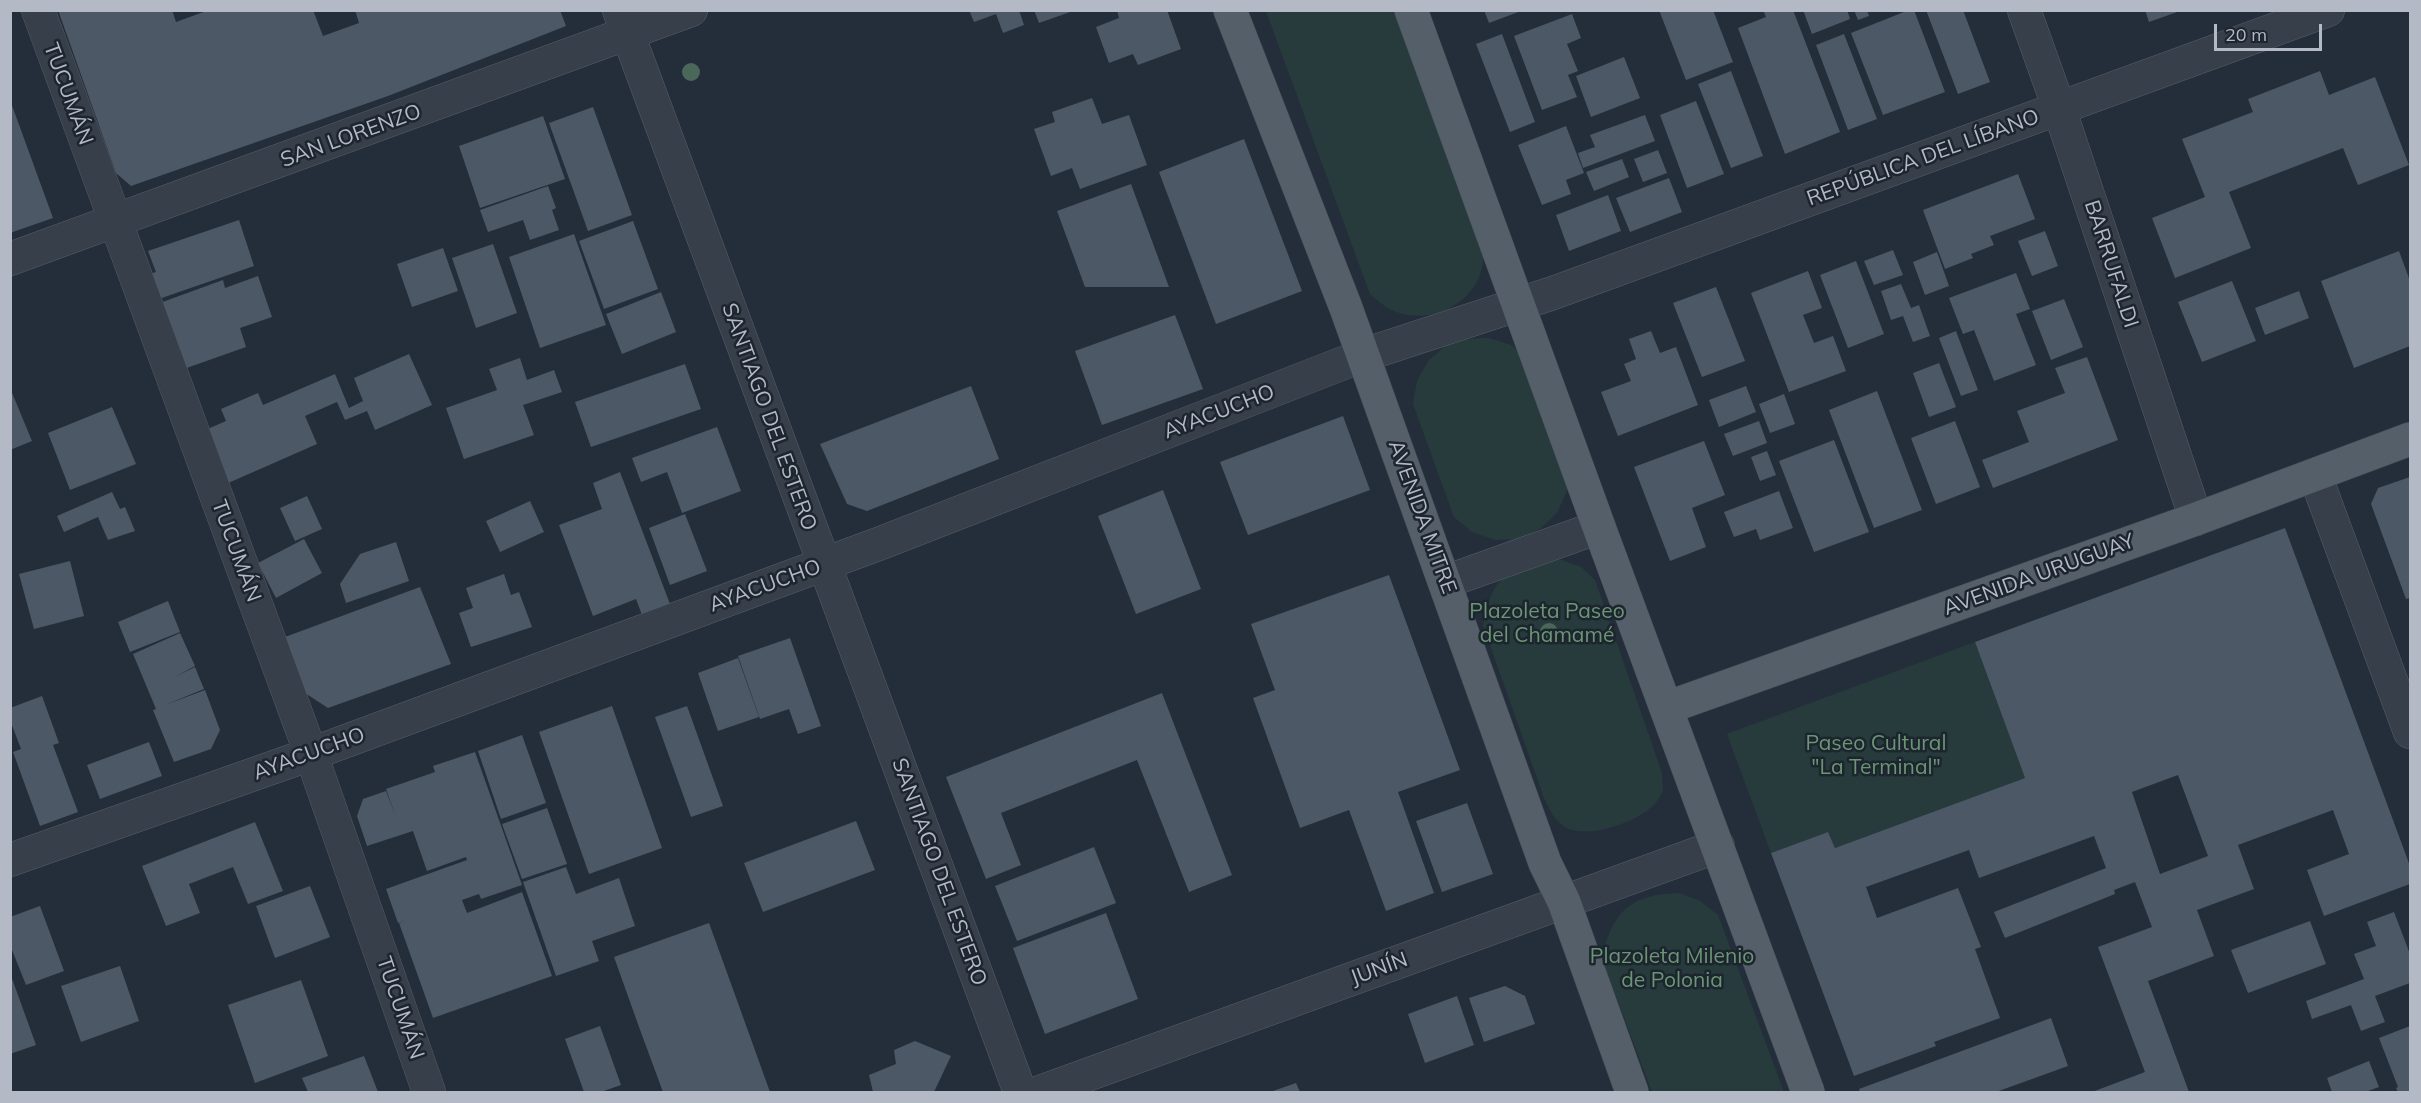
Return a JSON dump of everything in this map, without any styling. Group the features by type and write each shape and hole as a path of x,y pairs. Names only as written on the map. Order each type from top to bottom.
{"main road":[{"name":"AVENIDA MITRE","path":"1230,10 1364,355 1545,863 1564,902 1632,1092"},
{"path":"1412,10 1599,527 1808,1092"},
{"name":"AVENIDA URUGUAY","path":"1666,708 2196,519 2410,439"}],"street":[{"name":"TUCUMÁN","path":"38,10 311,754 429,1092"},
{"name":"SAN LORENZO","path":"10,259 115,221 623,23 691,10"},
{"name":"BARRUFALDI","path":"2024,10 2196,519"},
{"name":"REPÚBLICA DEL LÍBANO","path":"1518,305 2328,10"},
{"name":"SANTIAGO DEL ESTERO","path":"623,23 1020,1092"},
{"name":"AYACUCHO","path":"10,860 311,754 824,564 1364,355 1518,305"},
{"path":"2315,475 2410,732"},
{"path":"1445,582 1599,527"},
{"name":"JUNÍN","path":"1040,1092 1718,846"}],"green space":[{"path":"1266,11 1398,11 1484,244 1483,265 1477,282 1469,294 1458,303 1445,310 1417,316 1402,314 1388,308 1370,294"},
{"name":"Plazoleta Paseo del Chamamé","path":"1489,338 1511,345 1529,359 1568,468 1567,491 1557,513 1540,529 1518,539 1495,540 1472,532 1454,517 1413,404 1417,381 1428,361 1445,346 1466,339"},
{"name":"Plazoleta Paseo del Chamamé","path":"1559,559 1581,567 1595,580 1662,773 1663,792 1651,807 1631,820 1594,831 1571,830 1562,825 1544,798 1483,625 1491,595 1506,575 1528,564"},
{"name":"Paseo Cultural \"La Terminal\"","path":"1975,642 2025,778 1835,848 1828,832 1771,853 1727,734"},
{"name":"Plazoleta Milenio de Polonia","path":"1679,893 1700,901 1718,915 1784,1092 1652,1092 1602,959 1611,929 1626,909 1648,897"}],"building":[{"path":"58,10 172,10 176,22 209,10 313,10 323,36 359,23 355,10 560,10 566,26 388,96 131,186 116,173"},
{"path":"969,10 1019,10 1024,25 1003,33 996,14 974,22"},
{"path":"1034,10 1073,10 1073,11 1039,23"},
{"path":"1117,10 1167,10 1181,49 1138,65 1133,54 1109,63 1096,27 1119,18"},
{"path":"1484,10 1521,10 1521,11 1489,23"},
{"path":"1659,10 1713,10 1733,62 1686,80"},
{"path":"1763,10 1793,10 1840,132 1785,154 1738,28 1766,17"},
{"path":"1803,10 1847,10 1850,19 1812,34"},
{"path":"1854,10 1867,10 1869,16 1858,20"},
{"path":"1914,10 1945,92 1883,115 1851,33"},
{"path":"1926,10 1963,10 1990,82 1958,94"},
{"path":"2145,10 2180,10 2180,11 2149,22"},
{"path":"1572,14 1581,38 1567,44 1578,71 1568,75 1577,97 1542,110 1514,36"},
{"path":"1502,34 1535,122 1510,132 1476,44"},
{"path":"1844,34 1877,119 1848,130 1816,45"},
{"path":"1624,57 1640,98 1591,117 1576,76"},
{"path":"1731,71 1763,156 1731,168 1698,84"},
{"path":"2320,71 2329,95 2375,77 2409,165 2358,185 2343,148 2229,192 2251,248 2175,278 2152,218 2205,197 2182,139 2253,112 2248,99"},
{"path":"1092,98 1102,124 1129,115 1147,165 1080,189 1072,168 1051,176 1034,129 1055,122 1052,112"},
{"path":"10,100 53,218 10,233"},
{"path":"1696,101 1724,174 1687,188 1660,115"},
{"path":"593,107 632,215 588,231 549,123"},
{"path":"1645,115 1655,141 1583,168 1578,153 1595,147 1590,135"},
{"path":"543,116 565,179 480,208 459,146"},
{"path":"1566,126 1584,173 1566,180 1571,194 1542,205 1518,145"},
{"path":"1244,139 1302,291 1216,324 1159,172"},
{"path":"1658,150 1667,173 1643,182 1634,159"},
{"path":"1622,159 1629,177 1594,191 1586,172"},
{"path":"2018,174 2035,219 1990,236 1994,245 1971,254 1973,258 1945,269 1923,210"},
{"path":"1669,178 1682,212 1630,232 1616,198"},
{"path":"1131,184 1169,287 1085,287 1057,211"},
{"path":"548,186 556,208 552,210 559,230 530,240 523,220 488,232 480,210"},
{"path":"1608,195 1621,231 1569,251 1556,215"},
{"path":"239,220 254,266 156,300 147,275 156,272 148,251"},
{"path":"633,221 658,289 604,309 579,241"},
{"path":"2045,231 2058,266 2032,276 2018,241"},
{"path":"574,234 606,325 540,348 509,257"},
{"path":"493,244 517,313 476,328 452,258"},
{"path":"443,248 458,291 412,307 397,264"},
{"path":"1893,250 1903,275 1874,285 1864,261"},
{"path":"2399,251 2410,281 2410,346 2354,368 2321,281"},
{"path":"1937,252 1949,286 1925,295 1913,262"},
{"path":"1856,261 1884,334 1848,348 1820,275"},
{"path":"1808,271 1822,308 1803,315 1814,343 1833,336 1846,371 1789,392 1751,293"},
{"path":"2016,273 2030,309 2016,314 2036,365 1994,381 1974,330 1963,334 1949,298"},
{"path":"258,276 272,317 240,328 246,347 181,370 157,304 223,280 225,288"},
{"path":"2232,281 2256,341 2202,362 2178,302"},
{"path":"1901,284 1911,308 1919,305 1930,336 1913,342 1903,316 1891,320 1881,291"},
{"path":"1716,287 1745,361 1702,377 1673,303"},
{"path":"2299,291 2309,318 2265,335 2255,308"},
{"path":"661,292 676,332 622,354 606,314"},
{"path":"2064,299 2083,347 2051,360 2032,311"},
{"path":"1175,315 1203,389 1102,425 1075,351"},
{"path":"1651,331 1660,353 1676,347 1698,405 1618,436 1601,392 1631,381 1624,364 1636,359 1629,339"},
{"path":"1956,331 1978,390 1961,396 1939,338"},
{"path":"409,354 432,405 375,430 367,411 345,420 337,402 305,416 317,444 226,484 203,431 226,421 221,409 258,393 263,405 335,374 349,408 363,401 354,378"},
{"path":"2087,357 2118,440 1993,488 1982,460 2029,442 2017,411 2065,393 2055,368"},
{"path":"520,358 527,380 554,370 562,392 523,405 534,435 464,459 446,408 497,390 489,369"},
{"path":"1939,363 1956,407 1929,417 1913,373"},
{"path":"685,364 701,409 591,447 575,402"},
{"path":"971,386 999,459 867,511 847,504 820,444"},
{"path":"1746,386 1756,412 1719,427 1709,400"},
{"path":"10,388 32,441 10,450"},
{"path":"1877,391 1922,510 1874,528 1829,410"},
{"path":"1784,394 1795,424 1770,433 1759,404"},
{"path":"112,407 136,464 70,490 48,433"},
{"path":"1343,416 1370,490 1248,535 1220,462"},
{"path":"1759,421 1767,443 1733,456 1724,434"},
{"path":"1955,421 1980,487 1936,504 1911,438"},
{"path":"717,427 741,491 682,513 667,472 641,482 632,458"},
{"path":"1834,440 1869,532 1814,552 1779,461"},
{"path":"1704,441 1725,495 1692,508 1706,547 1670,561 1634,467"},
{"path":"1767,451 1776,475 1760,481 1751,457"},
{"path":"620,472 673,612 645,623 636,599 593,616 559,525 602,509 593,483"},
{"path":"2410,477 2410,598 2406,599 2371,504 2378,488"},
{"path":"1163,490 1201,589 1136,614 1098,516"},
{"path":"1779,491 1793,528 1760,540 1756,529 1734,537 1724,512"},
{"path":"112,492 120,509 125,507 135,531 108,540 98,517 64,532 57,516"},
{"path":"307,496 322,529 295,541 280,508"},
{"path":"530,501 544,532 500,552 486,521"},
{"path":"685,514 707,571 670,585 649,528"},
{"path":"2285,528 2410,866 2410,884 2324,916 2307,870 2349,854 2333,810 2238,845 2254,889 2197,910 2214,956 2148,981 2189,1092 2092,1092 2145,1072 2098,947 2152,927 2135,882 2114,890 2115,894 2005,938 1994,912 2106,868 2094,836 1979,878 1969,850 1866,887 1877,918 1958,888 1981,947 1975,949 2000,1018 1934,1042 1936,1046 1854,1076 1771,853 1828,832 1835,848 2025,778 1975,642","holes":["2178,775 2208,856 2160,874 2132,792"]},
{"path":"304,539 322,573 276,598 258,563"},
{"path":"396,542 409,581 346,603 340,584 360,554"},
{"path":"70,561 84,616 34,629 19,574"},
{"path":"504,574 511,595 519,592 532,627 471,647 459,613 473,608 466,588"},
{"path":"1389,575 1460,770 1398,792 1434,893 1386,911 1349,810 1300,828 1253,698 1275,690 1251,624"},
{"path":"420,587 451,664 328,708 305,693 285,637"},
{"path":"168,601 180,632 130,652 118,622"},
{"path":"180,633 195,666 175,677 195,667 204,689 165,705 205,690 220,730 211,749 174,762 153,710 156,709 133,654"},
{"path":"790,638 821,726 798,734 789,709 760,719 738,656"},
{"path":"738,658 759,717 718,731 698,673"},
{"path":"1162,693 1232,875 1189,892 1137,760 1001,813 1021,865 986,879 946,777"},
{"path":"42,696 59,743 53,745 78,812 40,826 13,752 21,749 10,720 10,708"},
{"path":"612,706 662,848 589,874 539,732"},
{"path":"687,706 723,806 691,817 655,717"},
{"path":"522,735 546,803 501,819 478,751"},
{"path":"149,742 162,776 100,799 87,765"},
{"path":"475,752 522,885 481,899 479,894 462,900 467,913 522,892 552,976 433,1018 399,923 406,920 398,923 386,889 467,860 466,857 427,871 413,831 367,846 357,816 363,799 386,791 396,817 386,789 435,772 433,766"},
{"path":"1467,803 1493,874 1442,892 1416,821"},
{"path":"547,808 567,864 522,879 502,824"},
{"path":"856,821 875,870 763,912 744,863"},
{"path":"255,822 283,891 248,904 233,867 189,884 200,913 166,926 142,866"},
{"path":"1094,847 1116,903 1017,941 995,886"},
{"path":"566,867 576,894 619,878 635,926 592,941 599,961 556,976 523,882"},
{"path":"310,886 330,937 275,958 256,906"},
{"path":"40,906 64,971 26,985 10,945 10,917"},
{"path":"2394,912 2410,954 2410,983 2375,996 2385,1022 2361,1031 2351,1005 2312,1019 2306,1001 2364,979 2354,954 2376,946 2367,922"},
{"path":"1106,913 1138,999 1045,1034 1013,948"},
{"path":"2310,921 2326,964 2248,993 2231,950"},
{"path":"709,923 770,1092 663,1092 639,1027 614,957"},
{"path":"120,966 139,1021 81,1042 61,986"},
{"path":"10,973 36,1045 10,1054"},
{"path":"301,980 328,1056 255,1083 228,1005"},
{"path":"1505,986 1525,996 1535,1024 1484,1042 1469,998"},
{"path":"1457,996 1474,1045 1425,1063 1408,1014"},
{"path":"2051,1018 2068,1066 1996,1092 1860,1092 1859,1089"},
{"path":"600,1026 621,1085 601,1092 584,1092 565,1039"},
{"path":"2410,1026 2410,1092 2398,1092 2379,1038"},
{"path":"915,1041 951,1056 934,1092 873,1092 869,1075 896,1064 894,1050"},
{"path":"364,1056 378,1092 308,1092 302,1078"},
{"path":"2369,1061 2379,1087 2365,1092 2332,1092 2327,1078"},
{"path":"1296,1083 1300,1092 1270,1092"}]}
